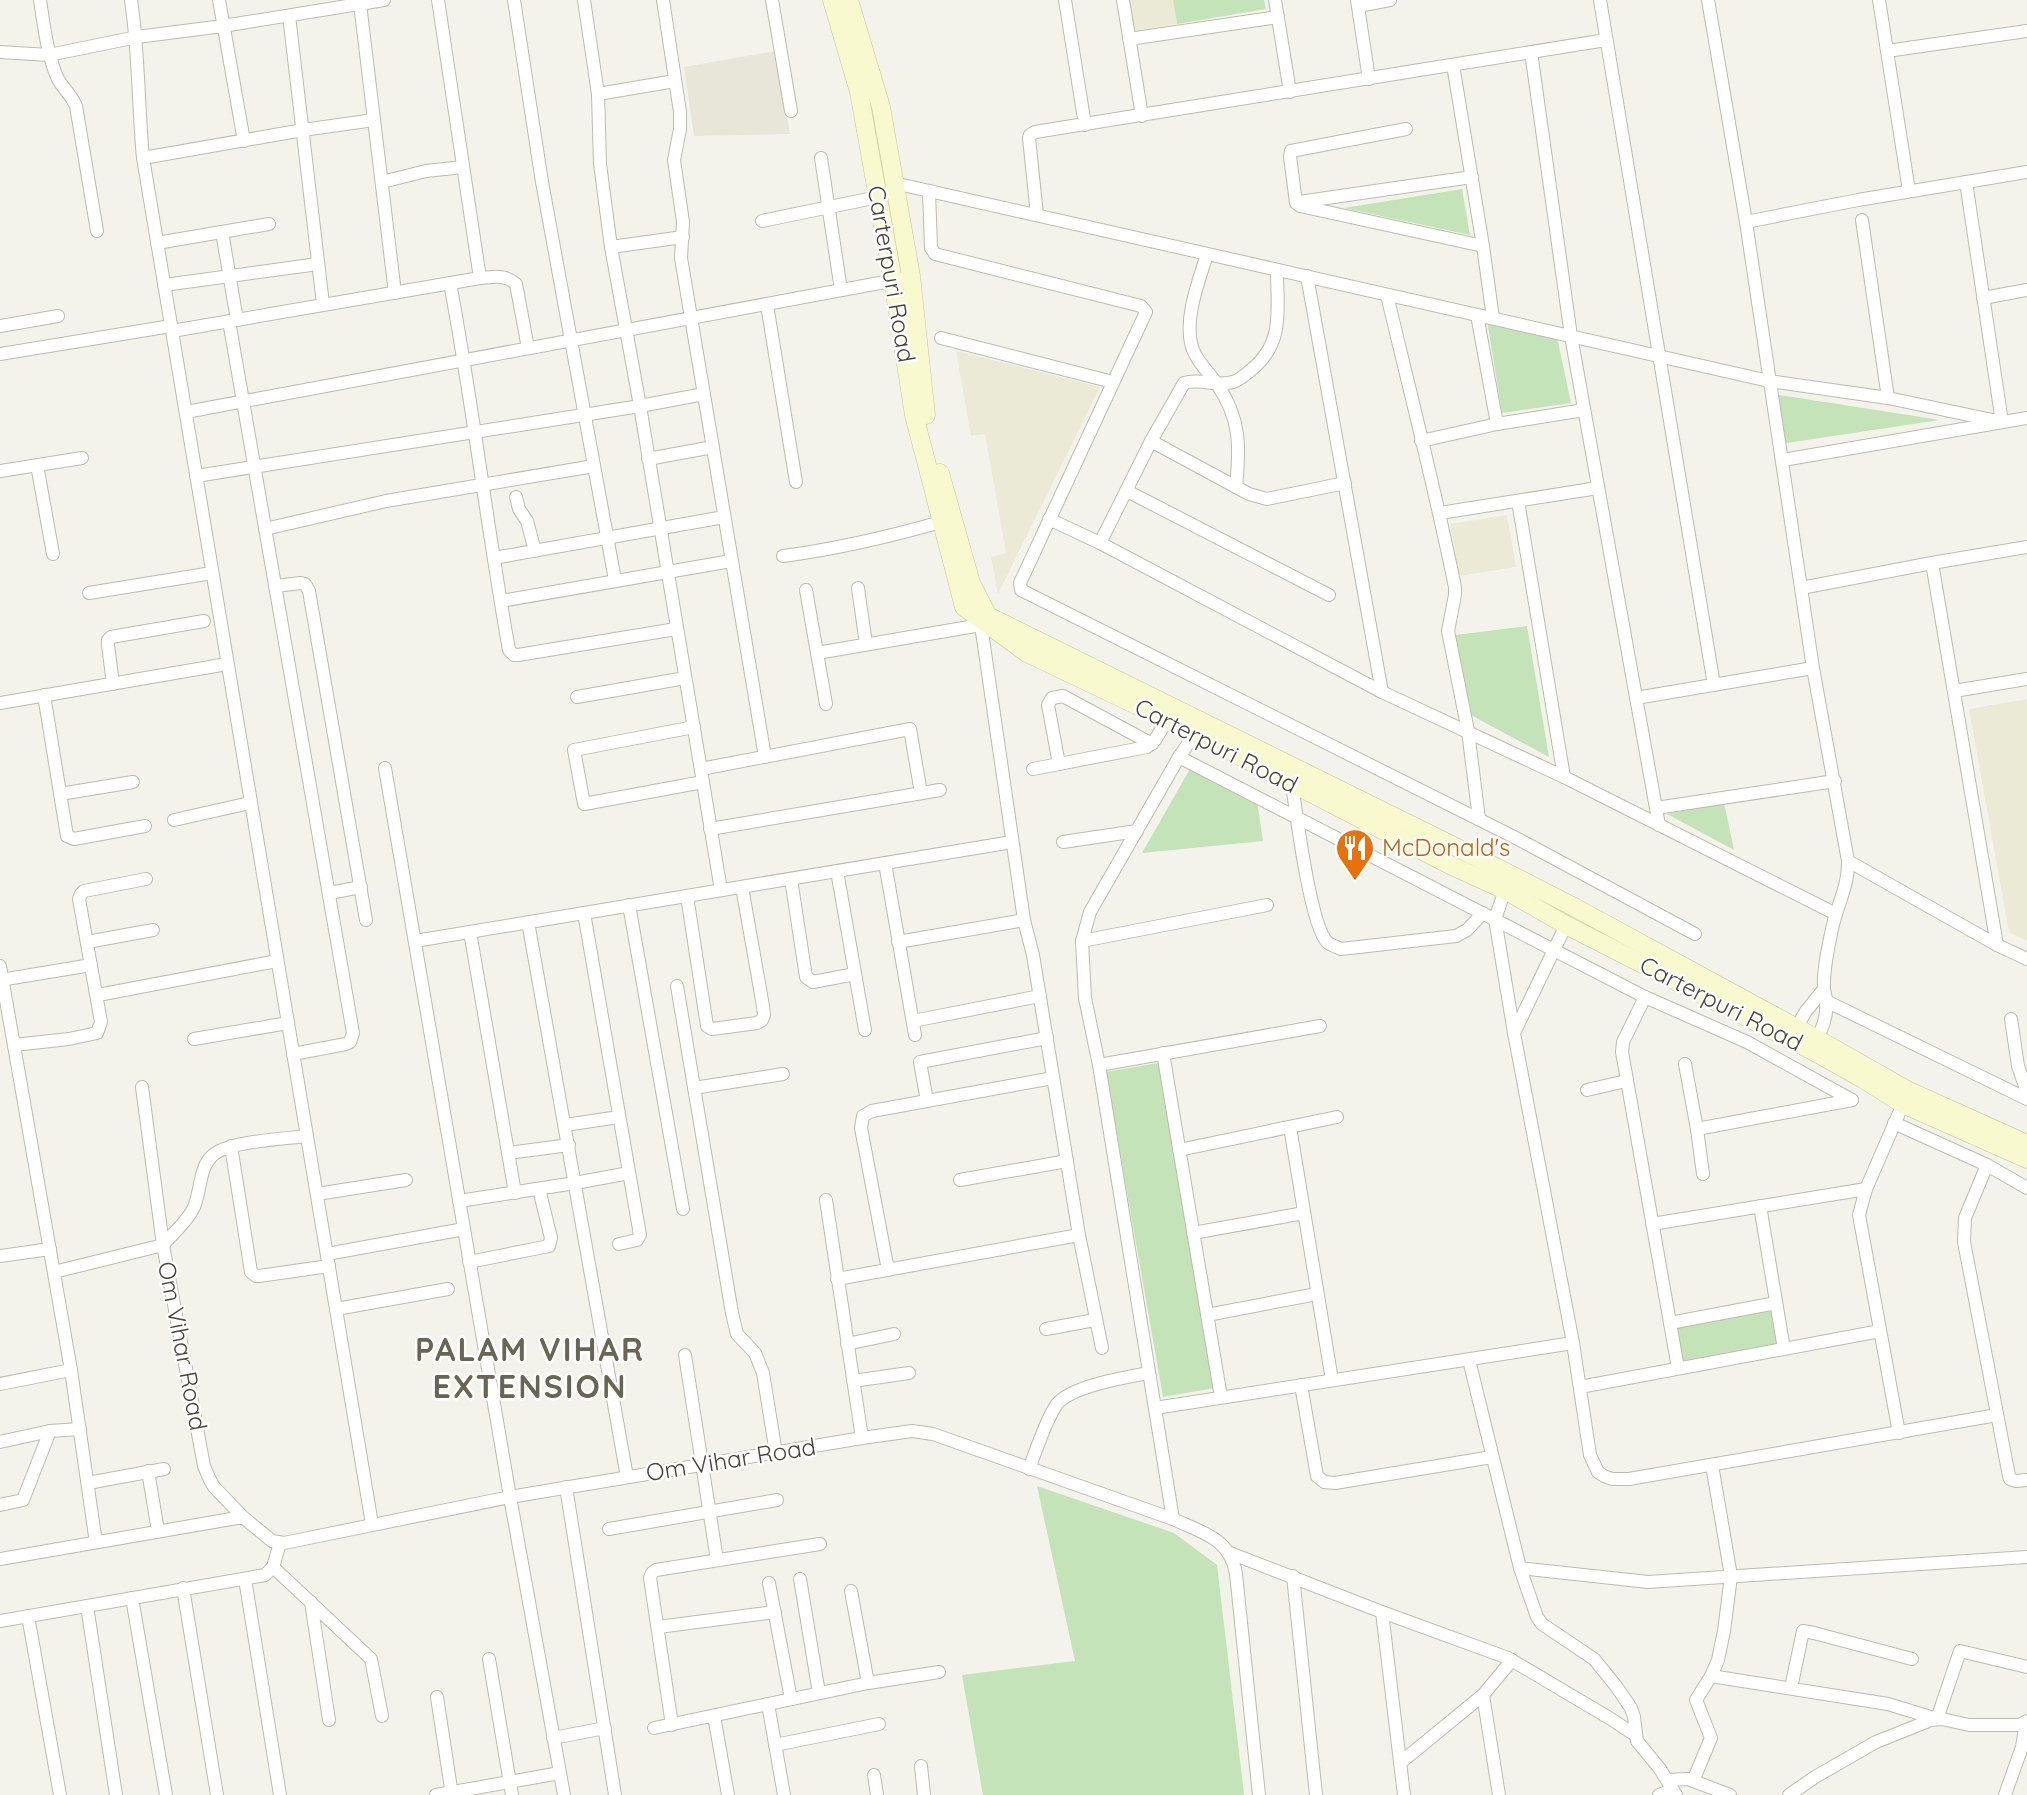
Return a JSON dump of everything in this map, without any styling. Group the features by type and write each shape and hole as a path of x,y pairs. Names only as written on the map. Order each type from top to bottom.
{"main road":[{"name":"Carterpuri Road","path":"832,0 859,92 878,197 902,279"},
{"name":"Carterpuri Road","path":"849,0 881,107 894,183 902,279 929,439 946,517 984,621 1171,714 1574,907 1793,1033"},
{"name":"Carterpuri Road","path":"1199,727 1292,784 1448,864 1505,890 1566,925 1909,1091 2027,1144"},
{"name":"Carterpuri Road","path":"1814,1044 1903,1104 2027,1159"}],"street":[{"path":"40,0 49,55 59,82 71,95 76,106 97,231"},
{"path":"131,0 137,37 138,112 164,285 372,1524"},
{"path":"219,0 244,141"},
{"path":"0,52 49,55 137,37 289,16 313,6 384,0"},
{"path":"438,0 480,278"},
{"path":"514,0 542,182 615,580"},
{"path":"584,0 598,94 600,164 611,247 720,890"},
{"path":"663,0 680,112 680,129 674,160 683,222 681,258 765,757"},
{"path":"772,0 791,111"},
{"path":"1065,0 1085,125"},
{"path":"1123,0 1142,116"},
{"path":"1275,0 1290,92"},
{"path":"1369,79 1357,3 1390,0"},
{"path":"1600,0 1713,685"},
{"path":"1708,0 1746,222 1814,668 1848,861 1847,883 1836,914 1829,949 1825,1013 1814,1044"},
{"path":"1880,0 1909,191"},
{"path":"360,4 395,293"},
{"path":"289,16 323,304"},
{"path":"1129,39 1278,17"},
{"path":"1887,51 2027,31"},
{"path":"1037,215 1030,135 1035,132 1606,40"},
{"path":"1531,52 1571,336 1659,825"},
{"path":"1453,65 1493,318"},
{"path":"598,94 675,81"},
{"path":"144,158 374,120"},
{"path":"1406,129 1291,151 1296,203 1483,246"},
{"path":"821,158 841,290"},
{"path":"382,182 426,171 463,167"},
{"path":"1746,222 2027,172"},
{"path":"1296,203 1472,177"},
{"path":"1966,182 2002,422"},
{"path":"894,183 1769,381 1888,398 2002,422"},
{"path":"929,191 931,248 935,254 1144,309 1145,315 1020,583 1021,590 1479,819 1695,934"},
{"path":"762,220 878,197"},
{"path":"1862,220 1888,398"},
{"path":"158,243 269,224"},
{"path":"222,232 243,401 353,1033 350,1042 346,1044 293,1054"},
{"path":"611,247 683,237"},
{"path":"1207,254 1192,311 1190,340 1197,358 1217,384 1231,409 1237,428 1240,450 1236,487"},
{"path":"164,285 318,264"},
{"path":"1100,543 1184,383 1199,380 1217,384 1235,381 1257,365 1268,352 1277,330 1277,270"},
{"path":"0,354 233,320 502,276 516,284 528,348"},
{"path":"1307,276 1382,692"},
{"path":"186,412 902,279"},
{"path":"450,283 465,362 509,650 514,655 676,629"},
{"path":"1983,298 2027,290"},
{"path":"1387,295 1440,513 1455,587 1448,631 1468,731 1479,819"},
{"path":"767,305 796,482"},
{"path":"1477,315 1497,424"},
{"path":"1,322 58,316"},
{"path":"941,338 1113,382"},
{"path":"196,476 704,394"},
{"path":"1421,441 1497,424 1584,410"},
{"path":"1783,460 2027,418"},
{"path":"1151,442 1249,494 1267,499 1345,483"},
{"path":"648,459 713,447"},
{"path":"0,471 82,458"},
{"path":"37,466 52,554"},
{"path":"265,529 386,501 594,466"},
{"path":"1440,513 1598,488"},
{"path":"1127,491 1329,595"},
{"path":"516,496 519,509 527,521 535,551"},
{"path":"1518,500 1564,777"},
{"path":"494,558 724,517"},
{"path":"783,556 853,545 946,517"},
{"path":"1049,519 1100,543 1382,692 1564,777 1836,914"},
{"path":"1801,588 2027,547"},
{"path":"500,601 731,561"},
{"path":"1932,563 1997,945"},
{"path":"89,593 212,573"},
{"path":"275,586 300,583 305,584 309,591 366,920"},
{"path":"858,588 866,644"},
{"path":"806,590 826,704"},
{"path":"113,684 108,645 111,636 204,621"},
{"path":"817,653 984,621 1024,920 1033,955 1079,1235 1102,1348"},
{"path":"0,703 227,664"},
{"path":"1636,698 1814,668"},
{"path":"577,697 685,678"},
{"path":"1954,691 2027,679"},
{"path":"44,695 65,831 70,838 145,826"},
{"path":"1059,764 1048,705 1052,698 1059,696 1152,744"},
{"path":"1033,769 1142,748 1152,744 1171,714"},
{"path":"694,727 574,750 584,804 702,776 765,757 910,729 921,793"},
{"path":"1173,1519 1099,1065 1085,998 1082,941 1090,912 1199,727"},
{"path":"1179,757 1553,951 1645,997 1748,1042 1852,1100"},
{"path":"385,768 564,1795"},
{"path":"1656,808 1835,780"},
{"path":"60,794 132,782"},
{"path":"1292,784 1318,925 1327,943 1341,949 1456,936 1467,930 1483,913"},
{"path":"710,829 940,790"},
{"path":"174,820 250,803"},
{"path":"1063,842 1136,831"},
{"path":"415,941 1012,842"},
{"path":"1848,861 1997,945 2027,958"},
{"path":"885,863 915,1035"},
{"path":"837,871 864,1030"},
{"path":"790,878 806,977 813,982 855,974"},
{"path":"15,1045 97,1033 101,1023 98,995 80,894 146,879"},
{"path":"329,894 361,887"},
{"path":"687,896 707,1026 715,1029 757,1023 762,1020 764,1006 742,887"},
{"path":"1505,890 1495,919 1573,1343 1590,1455 1598,1472 1612,1479 1629,1479 1997,1415"},
{"path":"629,905 683,1209"},
{"path":"1082,941 1266,905"},
{"path":"584,913 640,1237 620,1244"},
{"path":"898,943 1024,920"},
{"path":"528,922 627,1477"},
{"path":"1514,1033 1566,925"},
{"path":"87,942 153,930"},
{"path":"470,932 515,1193"},
{"path":"98,995 277,961"},
{"path":"91,965 1,975 71,1370 95,1536 98,1541"},
{"path":"677,986 735,1325 740,1339 755,1353 763,1373 776,1452"},
{"path":"1793,1033 1814,1000 1825,995"},
{"path":"1825,995 2027,1099"},
{"path":"913,1021 1040,996"},
{"path":"1645,997 1623,1042 1622,1052 1678,1368"},
{"path":"2011,1019 2018,1066 2027,1092"},
{"path":"194,1039 288,1023"},
{"path":"1099,1065 1320,1026"},
{"path":"927,1101 920,1062 1047,1038"},
{"path":"1163,1053 1221,1397"},
{"path":"1685,1064 1703,1174"},
{"path":"695,1088 783,1073"},
{"path":"888,1270 861,1121 863,1116 872,1111 1053,1078"},
{"path":"1852,1100 1863,1079"},
{"path":"1587,1090 1626,1081"},
{"path":"142,1087 163,1245"},
{"path":"1696,1129 1852,1100"},
{"path":"1899,1433 1859,1215 1866,1189 1903,1104"},
{"path":"565,1125 619,1117"},
{"path":"1179,1150 1338,1117"},
{"path":"1894,1123 1987,1165 2027,1188"},
{"path":"1290,1127 1332,1380"},
{"path":"163,1245 192,1211 209,1157 231,1146 307,1136"},
{"path":"508,1153 569,1145"},
{"path":"231,1146 251,1272 256,1276 464,1229"},
{"path":"960,1180 1067,1161"},
{"path":"1987,1165 1965,1218 1964,1242 2010,1479 2027,1480"},
{"path":"459,1200 629,1173"},
{"path":"317,1194 407,1180"},
{"path":"469,1262 549,1246 551,1238 539,1189"},
{"path":"1652,1224 1866,1189"},
{"path":"826,1200 862,1438"},
{"path":"1760,1206 1784,1349"},
{"path":"1194,1233 1304,1213"},
{"path":"837,1279 1079,1235"},
{"name":"Om Vihar Road","path":"54,1272 163,1245 204,1466 214,1487 244,1518 270,1539 280,1543 566,1487 862,1438 921,1431 1173,1519 1219,1542 1230,1553 1512,1660 1635,1735"},
{"path":"0,1256 50,1249"},
{"path":"336,1309 448,1289"},
{"path":"1207,1315 1317,1294"},
{"path":"1670,1323 1776,1303"},
{"path":"1045,1329 1095,1320"},
{"path":"1580,1387 1880,1331"},
{"path":"847,1344 894,1334"},
{"path":"1155,1408 1573,1343"},
{"path":"685,1354 717,1560"},
{"path":"1469,1360 1520,1568 1537,1617 1542,1624 1598,1664 1630,1708 1635,1721 1637,1741 1672,1789"},
{"path":"0,1384 71,1370"},
{"path":"853,1381 909,1373"},
{"path":"1029,1469 1054,1409 1062,1399 1100,1383 1149,1373"},
{"path":"1301,1385 1317,1476 1324,1482 1335,1483 1492,1457"},
{"path":"0,1442 50,1431 80,1429"},
{"path":"0,1505 23,1500 50,1431"},
{"path":"1693,1780 1710,1738 1696,1700 1718,1660 1731,1576 1712,1465"},
{"path":"88,1483 164,1469"},
{"path":"148,1471 158,1531"},
{"path":"566,1487 615,1795"},
{"path":"609,1530 777,1500"},
{"path":"0,1559 244,1518"},
{"path":"0,1621 265,1575 273,1567 280,1543"},
{"path":"672,1725 650,1578 652,1573 656,1570 820,1544"},
{"path":"1230,1553 1236,1574 1259,1795"},
{"path":"1520,1568 1638,1582 2027,1557"},
{"path":"273,1567 372,1659 382,1716"},
{"path":"1293,1576 1316,1795"},
{"path":"245,1579 280,1795"},
{"path":"800,1579 819,1693"},
{"path":"769,1583 791,1699"},
{"path":"183,1588 217,1795"},
{"path":"851,1591 868,1682"},
{"path":"132,1598 166,1795"},
{"path":"311,1602 329,1720"},
{"path":"87,1606 116,1795"},
{"path":"658,1627 775,1612"},
{"path":"1382,1612 1404,1795"},
{"path":"28,1616 60,1795"},
{"path":"1791,1688 1803,1632 1912,1659"},
{"path":"1937,1719 1960,1651 2027,1667"},
{"path":"489,1659 512,1795"},
{"path":"1400,1763 1483,1695 1512,1660"},
{"path":"654,1728 868,1682 939,1672"},
{"path":"1711,1676 1888,1704 1937,1719 1969,1725 2018,1725 2027,1721"},
{"path":"1483,1695 1499,1795"},
{"path":"436,1697 452,1793"},
{"path":"768,1704 783,1795"},
{"path":"713,1716 728,1795"},
{"path":"1788,1795 1876,1742 1937,1719"},
{"path":"2005,1795 2021,1771 2027,1721"},
{"path":"775,1745 879,1724"},
{"path":"553,1738 605,1728"},
{"path":"921,1766 924,1795"},
{"path":"436,1795 560,1773"},
{"path":"874,1775 877,1795"},
{"path":"1659,1795 1688,1779 1730,1795"}],"shaded area":[{"path":"1129,0 1173,0 1177,24 1134,31"},
{"path":"776,51 790,134 694,136 684,67"},
{"path":"956,351 1100,387 998,594 991,557 1006,553 985,434 971,436"},
{"path":"1507,515 1516,567 1459,576 1450,524"},
{"path":"2027,699 2027,941 2009,932 1969,709"}],"green space":[{"path":"1173,0 1264,0 1266,9 1177,24"},
{"path":"1462,189 1470,235 1344,208"},
{"path":"1487,320 1557,337 1571,403 1502,413"},
{"path":"1773,394 1940,420 1780,444"},
{"path":"1527,626 1549,757 1469,714 1455,635"},
{"path":"1191,767 1257,801 1263,841 1142,853"},
{"path":"1724,803 1734,850 1667,814"},
{"path":"1158,1063 1215,1388 1163,1397 1106,1072"},
{"path":"1771,1311 1777,1344 1683,1361 1677,1327"},
{"path":"1037,1486 1174,1533 1217,1565 1244,1795 983,1795 962,1675 1075,1661"}],"place":[{"name":"McDonald's","path":"1355,882"}],"district":[{"name":"PALAM VIHAR EXTENSION","path":"530,1368"}]}
